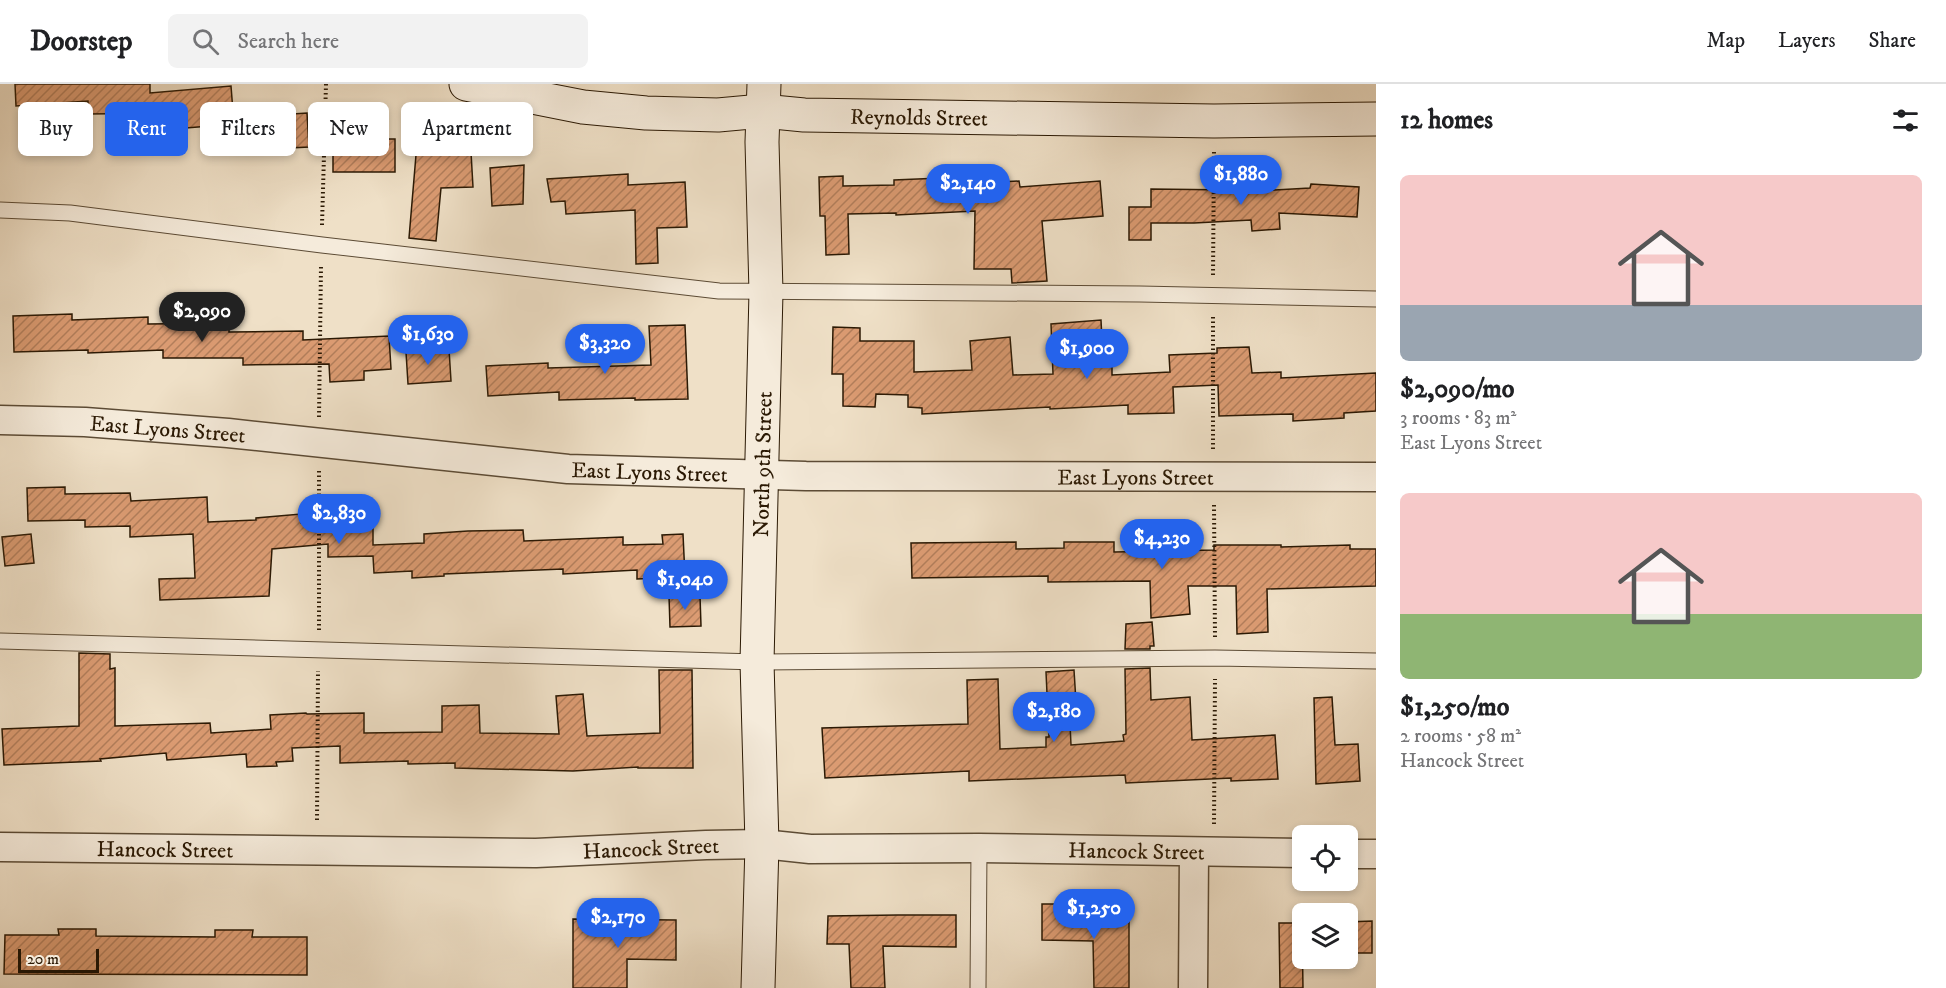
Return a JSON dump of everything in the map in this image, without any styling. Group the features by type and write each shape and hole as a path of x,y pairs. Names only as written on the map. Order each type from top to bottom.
{"main road":[{"name":"Reynolds Street","path":"466,84 583,107 636,112 718,115 763,97 804,115 1214,120 1376,119"},
{"name":"North 9th Street","path":"758,988 762,844 757,662 766,292 763,97"}],"street":[{"name":"East Lyons Street","path":"0,420 85,422 228,433 568,469 806,476 1376,477"},
{"name":"Hancock Street","path":"0,847 536,853 762,844 810,849 979,848 1292,853"},
{"path":"1193,988 1194,853"},
{"path":"1358,854 1376,854"}],"lane":[{"path":"0,210 70,213 719,291 1129,294 1376,299"},
{"path":"0,641 757,662 1215,658 1376,661"},
{"path":"978,988 979,848"}],"building":[{"path":"15,84 150,84 150,93 231,86 232,102 200,102 200,127 188,128 188,102 105,102 105,114 93,114 93,102 88,101 18,102 16,106"},
{"path":"307,113 308,147 296,148 296,114"},
{"path":"389,139 395,139 395,172 333,172 333,156 389,156"},
{"path":"416,156 471,156 473,187 441,188 436,241 409,238"},
{"path":"524,165 523,204 492,206 490,168"},
{"path":"628,174 628,185 685,182 687,227 657,228 658,263 636,264 635,210 566,214 565,201 551,202 547,179"},
{"path":"843,176 843,186 894,185 894,180 941,178 941,185 1019,181 1020,187 1100,181 1103,216 1042,221 1047,281 1012,283 1011,269 974,269 975,211 896,215 896,213 848,214 849,254 826,255 825,216 820,216 819,177"},
{"path":"1311,184 1359,187 1357,217 1279,213 1280,229 1252,231 1251,220 1151,223 1151,240 1129,240 1129,207 1151,207 1151,189 1234,190 1234,186 1256,185 1256,191 1310,188"},
{"path":"72,314 72,320 148,317 148,324 229,323 229,332 303,331 303,340 389,336 391,369 364,371 364,380 330,382 329,364 243,365 243,358 163,358 163,350 88,353 88,350 14,352 13,316"},
{"path":"1101,320 1103,362 1112,361 1112,375 1170,372 1169,355 1217,353 1217,348 1249,347 1252,373 1281,372 1281,378 1376,373 1376,411 1344,413 1344,418 1293,421 1293,414 1219,416 1218,385 1173,387 1174,413 1128,414 1128,405 922,414 922,408 908,407 908,395 876,394 875,407 843,406 843,374 832,374 833,327 860,328 860,341 914,341 914,372 972,370 970,341 1010,337 1013,375 1053,374 1051,324"},
{"path":"685,325 688,399 559,400 559,392 488,396 486,366 548,363 548,368 651,365 649,326"},
{"path":"449,349 451,381 408,384 406,352"},
{"path":"65,487 65,494 130,493 131,501 207,497 208,522 256,520 256,518 301,514 301,523 373,521 373,545 424,543 424,534 468,531 523,530 524,541 623,537 623,545 663,544 662,535 683,534 685,577 637,579 637,570 563,574 563,569 444,574 444,576 412,578 412,571 374,573 373,556 328,557 328,544 272,549 269,596 160,600 159,579 195,578 193,534 130,537 130,526 85,527 85,520 28,521 27,488"},
{"path":"31,534 34,563 5,566 2,537"},
{"path":"1016,542 1016,549 1064,548 1064,542 1114,542 1114,552 1214,550 1214,545 1281,545 1281,547 1350,545 1350,549 1376,549 1376,586 1267,589 1268,632 1237,634 1236,586 1188,586 1190,614 1151,618 1150,581 1048,582 1048,576 912,578 911,543"},
{"path":"669,596 700,596 701,626 670,627"},
{"path":"1152,622 1154,646 1150,646 1150,649 1125,649 1126,624"},
{"path":"79,653 110,654 110,669 115,668 115,726 210,723 211,733 271,729 270,715 306,713 364,713 364,733 442,732 442,706 479,705 480,733 559,734 556,696 583,694 587,736 660,733 659,670 692,670 693,768 638,767 573,771 455,768 455,763 408,764 408,761 340,763 340,746 292,748 293,761 276,762 277,766 247,767 246,754 167,760 166,753 100,759 101,761 4,765 2,729 79,726"},
{"path":"1150,668 1151,700 1190,697 1192,740 1275,735 1278,779 1231,781 1231,778 1126,783 1125,775 969,781 969,771 825,778 822,728 968,724 967,680 998,679 1000,749 1046,747 1046,737 1049,737 1046,672 1074,670 1076,702 1069,702 1071,745 1124,741 1123,735 1126,734 1125,669"},
{"path":"1332,697 1335,745 1358,744 1360,781 1316,784 1314,698"},
{"path":"1042,904 1064,904 1064,910 1129,911 1129,988 1094,988 1093,941 1042,940"},
{"path":"956,915 956,947 883,946 885,988 851,988 849,944 827,944 828,916"},
{"path":"573,919 676,920 676,960 627,959 627,988 573,988"},
{"path":"1372,921 1372,953 1358,953 1358,922"},
{"path":"1279,923 1292,923 1292,969 1303,969 1303,988 1280,988"},
{"path":"58,929 96,929 96,936 215,937 215,930 253,930 252,937 307,937 307,975 4,974 5,935 59,935"}]}
